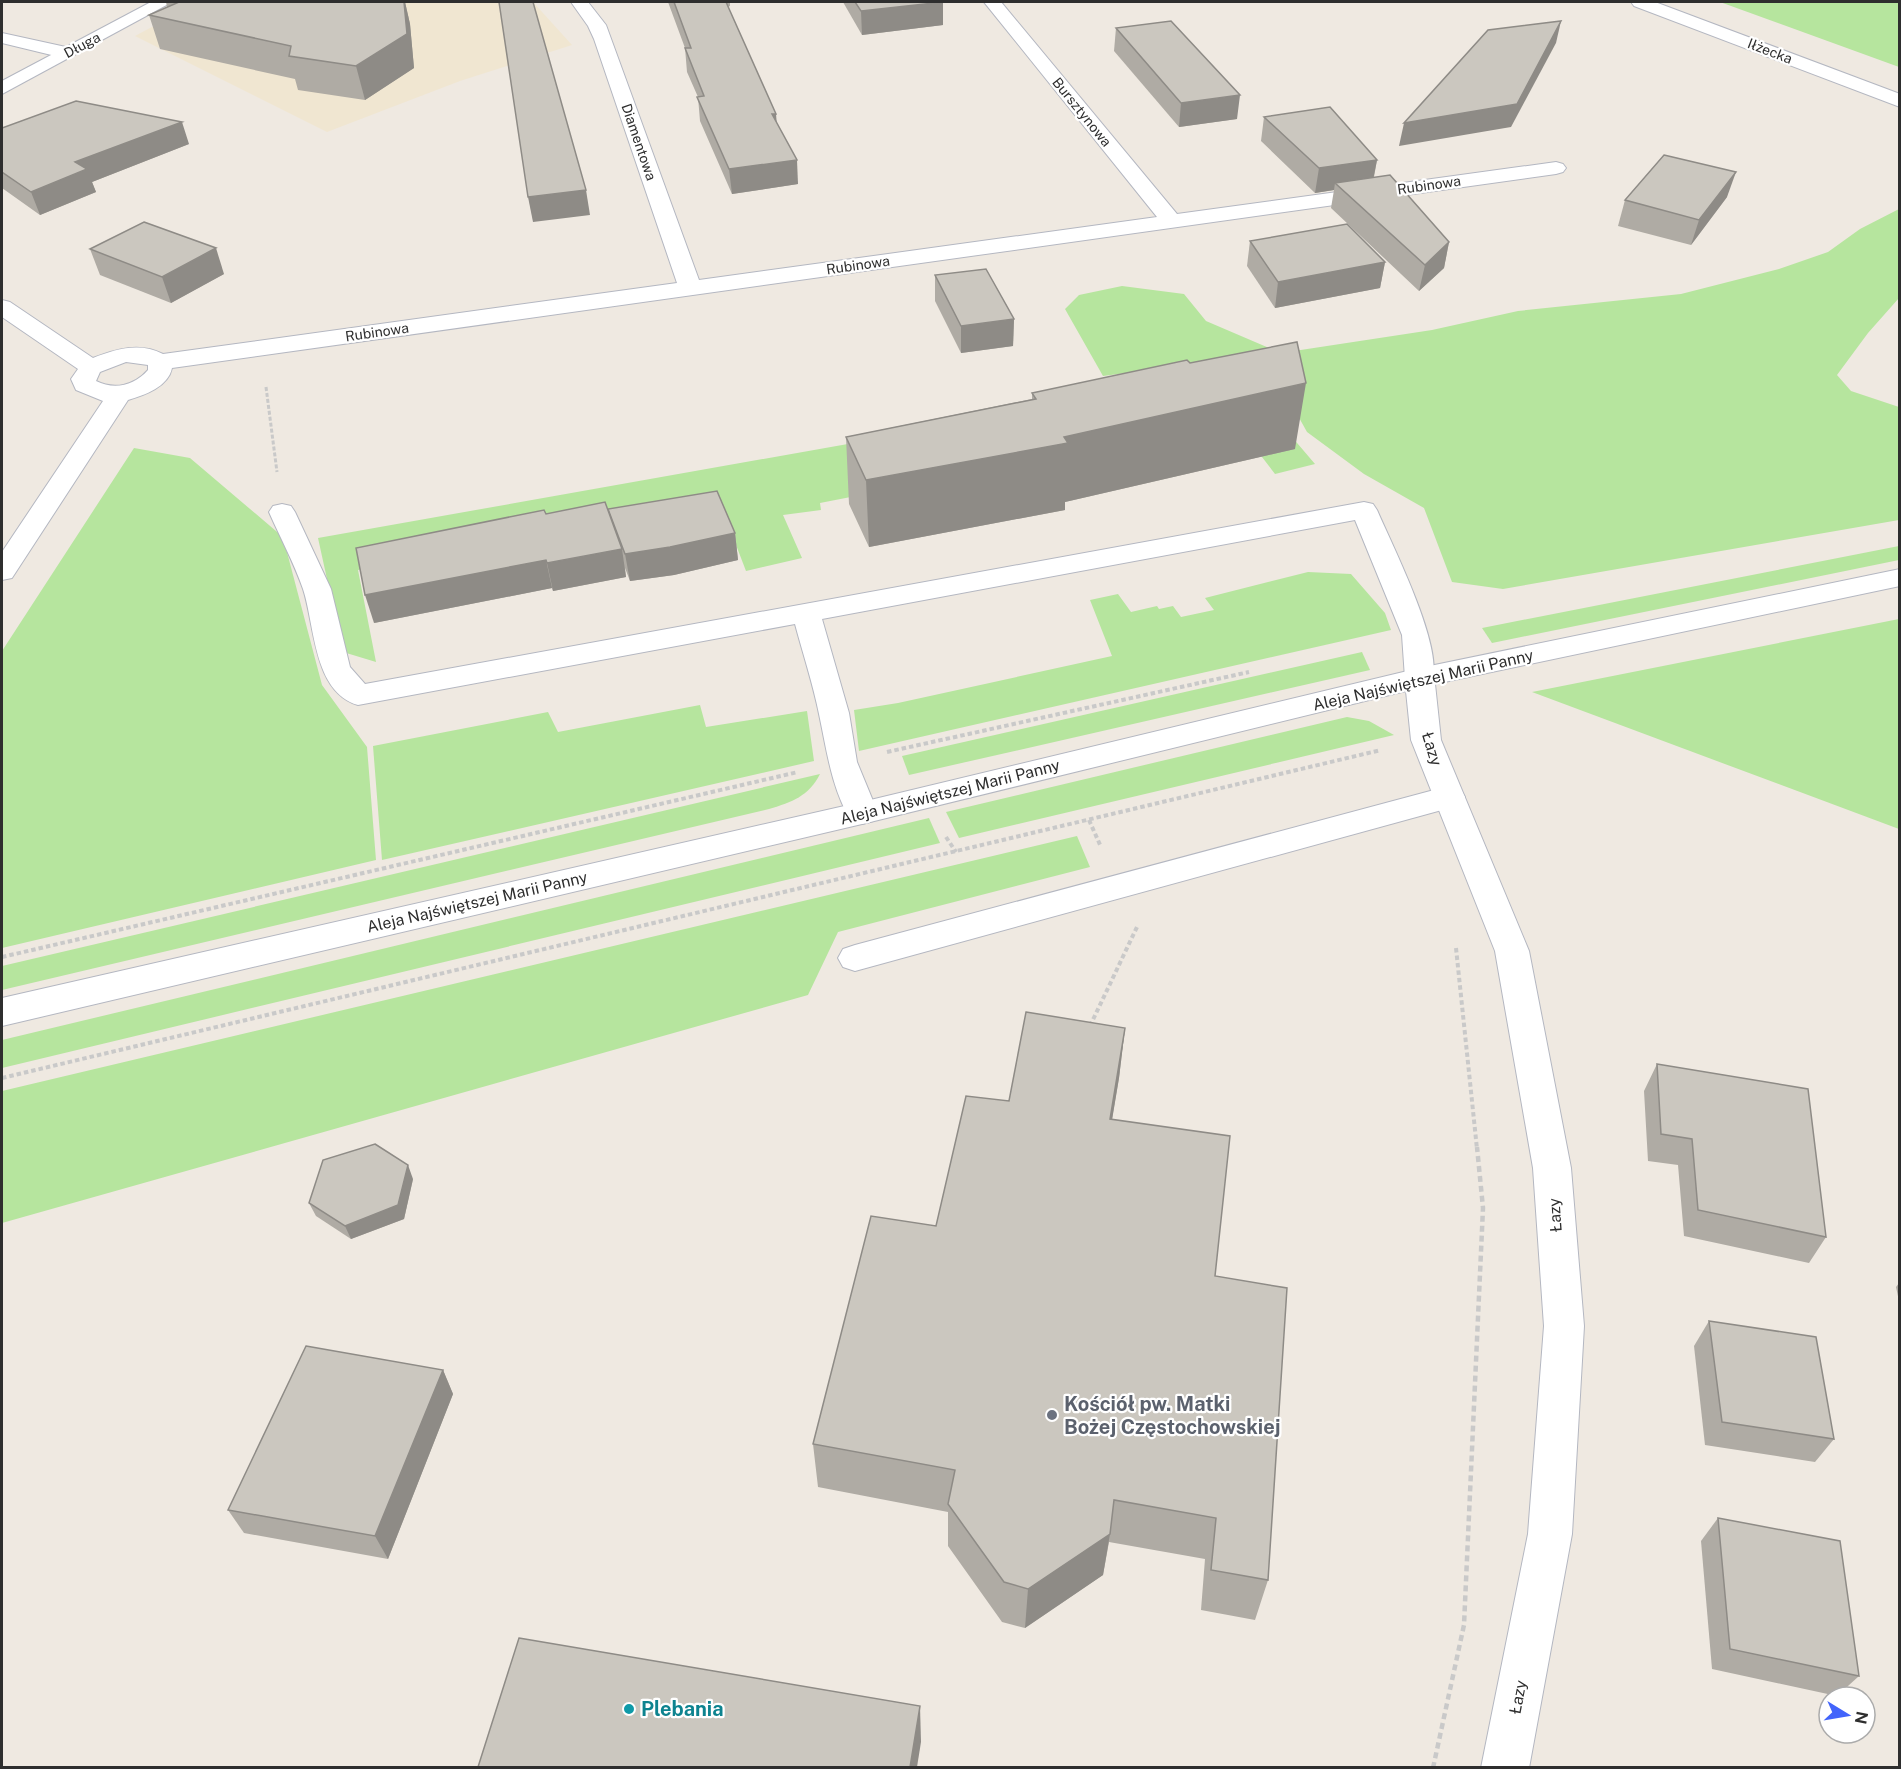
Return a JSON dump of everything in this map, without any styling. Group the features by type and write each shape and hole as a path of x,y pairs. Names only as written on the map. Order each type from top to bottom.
{"street":[{"name":"Długa","path":"2,88 163,2"},
{"name":"Diamentowa","path":"579,2 597,25 603,39 690,288"},
{"name":"Bursztynowa","path":"992,2 1172,222"},
{"name":"Iłżecka","path":"1640,2 1899,101"},
{"path":"2,38 68,53"},
{"name":"Rubinowa","path":"91,367 123,355 146,355 161,362 1556,168"},
{"path":"2,307 91,367 83,380 90,390 98,393 134,391 154,381 163,368 161,362"},
{"path":"2,572 120,393"},
{"name":"Łazy","path":"806,614 852,603 1364,510 1416,635 1426,740 1512,951 1552,1168 1564,1326 1550,1534 1504,1767"},
{"path":"282,512 317,589 336,670 358,695 806,614 834,713 842,762 862,813"},
{"name":"Aleja Najświętszej Marii Panny","path":"2,1012 862,813 1419,678 1899,577"},
{"path":"855,958 1449,797"}],"path":[{"path":"265,383 282,512"},
{"path":"2,957 842,762 1255,671"},
{"path":"2,1078 1426,740"},
{"path":"1088,1029 1138,929 1089,820"},
{"path":"1433,1767 1464,1625 1483,1208 1455,940"}],"shaded area":[{"path":"199,2 533,2 572,45 460,81 327,132 135,36"}],"green space":[{"path":"1720,2 1899,2 1899,67"},
{"path":"1899,209 1899,298 1868,333 1837,375 1851,391 1899,407 1899,520 1503,589 1452,582 1424,508 1364,474 1307,432 1268,362 1180,366 1103,376 1065,309 1079,295 1122,286 1184,294 1206,321 1281,353 1432,330 1518,311 1681,294 1779,269 1828,252 1860,229"},
{"path":"1233,368 1315,464 1275,474 1225,409 1024,463 820,503 821,510 783,515 802,558 746,571 723,511 438,553 358,570 376,662 343,652 318,538 904,434"},
{"path":"134,448 190,458 283,537 322,685 367,747 376,860 2,948 2,651"},
{"path":"1899,546 1899,560 1492,643 1482,628"},
{"path":"1308,572 1351,574 1385,613 1391,630 859,751 854,710 898,703 1112,656 1090,600 1118,594 1131,612 1157,606 1159,609 1173,606 1181,617 1214,610 1205,598"},
{"path":"1899,619 1899,829 1532,692"},
{"path":"1362,652 1370,670 909,775 902,756"},
{"path":"700,705 706,727 807,711 814,761 382,860 373,746 548,712 558,732"},
{"path":"1347,717 1369,721 1394,735 959,838 946,812"},
{"path":"820,774 816,782 805,793 785,804 769,809 2,990 2,966"},
{"path":"929,818 940,843 2,1068 2,1040"},
{"path":"1077,836 1090,867 838,932 808,995 2,1223 2,1091"}],"building":[{"path":"179,2 404,2 407,34 356,66 289,56 291,46 149,15"},
{"path":"499,2 533,2 586,190 528,197"},
{"path":"674,2 726,2 776,114 772,114 797,160 729,169 697,97 704,96 685,48 691,48"},
{"path":"855,2 943,2 861,11"},
{"path":"1171,21 1240,95 1181,103 1116,28"},
{"path":"1561,21 1517,104 1404,123 1488,30"},
{"path":"76,101 182,122 75,162 87,169 31,192 2,172 2,128"},
{"path":"1330,107 1377,160 1319,168 1264,117"},
{"path":"1664,155 1736,172 1699,220 1625,200"},
{"path":"1390,175 1449,242 1425,265 1335,183"},
{"path":"144,222 216,248 162,277 90,249"},
{"path":"1347,224 1385,262 1278,282 1250,241"},
{"path":"986,269 1014,319 961,326 935,275"},
{"path":"1297,342 1306,383 1064,437 1068,443 866,480 846,437 1036,399 1032,393 1187,360 1190,363"},
{"path":"717,491 735,533 625,554 608,509"},
{"path":"605,502 622,549 547,563 546,560 365,595 356,548 544,510 546,514"},
{"name":"Kościół pw. Matki Bożej Częstochowskiej","path":"1026,1012 1125,1028 1110,1119 1230,1136 1215,1276 1287,1288 1268,1580 1211,1570 1216,1518 1114,1500 1110,1534 1028,1589 1004,1582 948,1504 955,1470 813,1444 871,1216 936,1226 966,1096 1009,1101"},
{"path":"1657,1064 1808,1089 1826,1237 1698,1210 1692,1139 1661,1134"},
{"path":"375,1144 408,1165 398,1205 345,1226 309,1203 323,1160"},
{"path":"1709,1321 1816,1337 1834,1439 1722,1422"},
{"path":"306,1346 443,1370 375,1536 228,1510"},
{"path":"1718,1518 1840,1541 1859,1676 1730,1649"},
{"path":"519,1638 920,1706 910,1767 478,1767"}],"place":[{"name":"Kościół pw. Matki Bożej Częstochowskiej","path":"1052,1415"},
{"name":"Plebania","path":"629,1709"}]}
